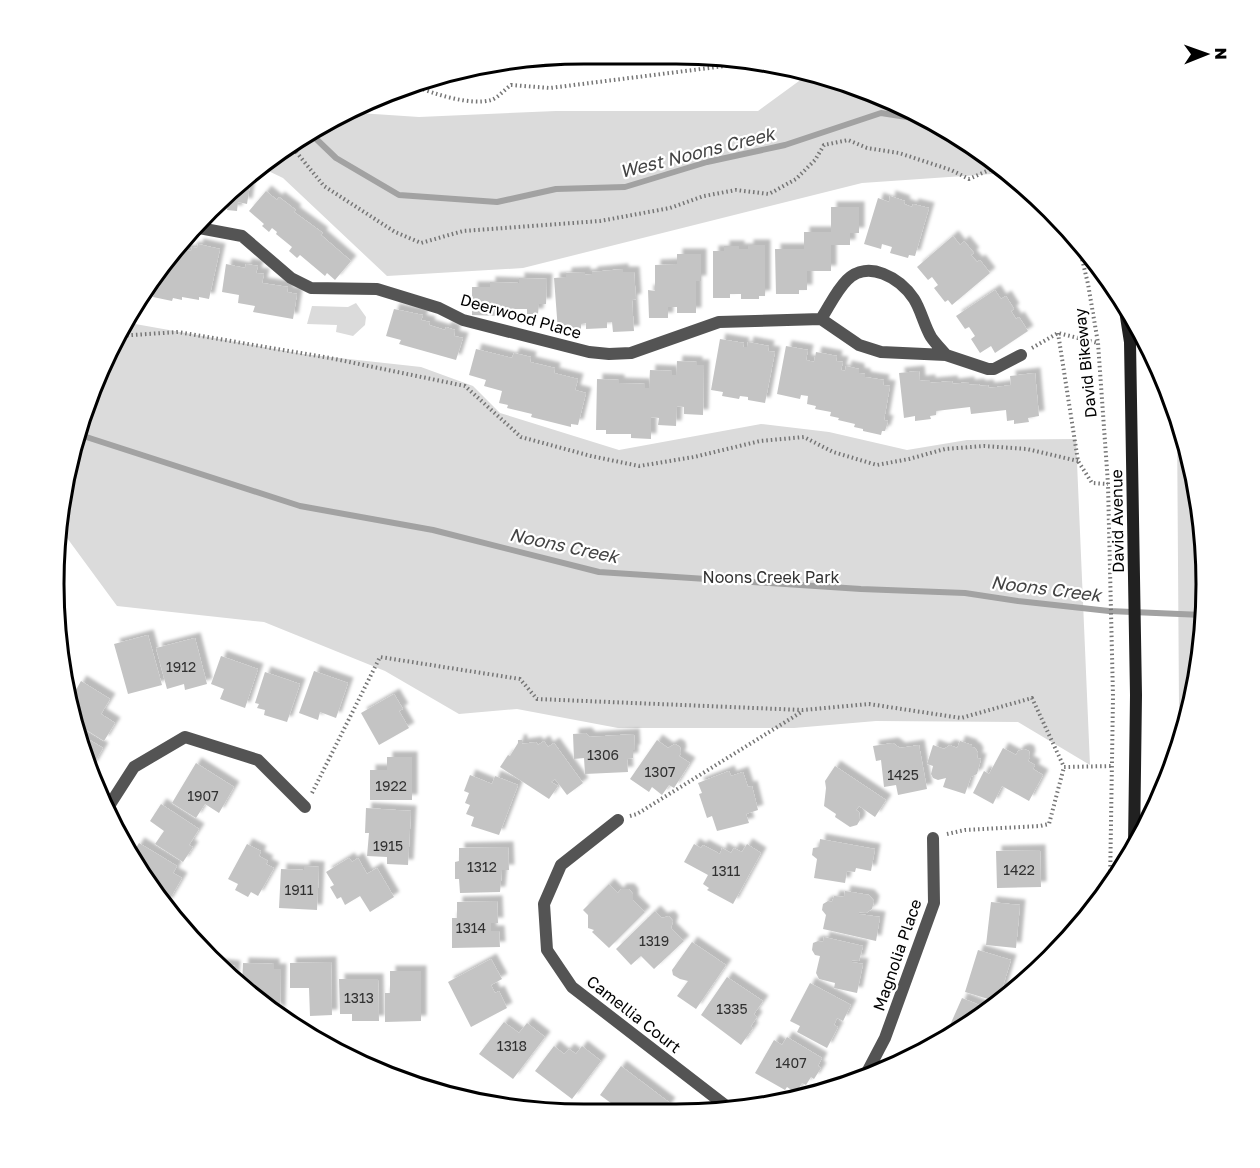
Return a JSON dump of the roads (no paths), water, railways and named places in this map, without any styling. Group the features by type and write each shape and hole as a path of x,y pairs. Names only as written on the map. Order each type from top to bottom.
{"main road":[{"name":"David Avenue","path":"1128,327 1130,342 1136,695 1134,829"}],"street":[{"name":"Deerwood Place","path":"205,229 242,236 291,279 311,288 377,289 440,308 463,320 589,352 631,353 719,322 821,319"},
{"path":"946,355 931,336 914,299 894,279 882,273 870,271 858,273 848,279 821,319 859,345 881,352 946,355 988,369 994,369 1021,355"},
{"path":"112,801 134,767 185,737 258,760 305,807"},
{"name":"Camellia Court","path":"618,820 561,865 544,904 547,950 572,987 717,1101"},
{"name":"Magnolia Place","path":"870,1066 885,1038 934,903 933,838"}],"waterway":[{"name":"West Noons Creek","path":"316,139 336,158 399,195 497,202 556,189 625,187 707,162 785,145 881,113 902,116"},
{"name":"Noons Creek","path":"86,437 300,506 433,530 599,572 861,589 965,593 1109,611 1194,615"}],"park label":[{"name":"Noons Creek Park","path":"771,577"}]}
